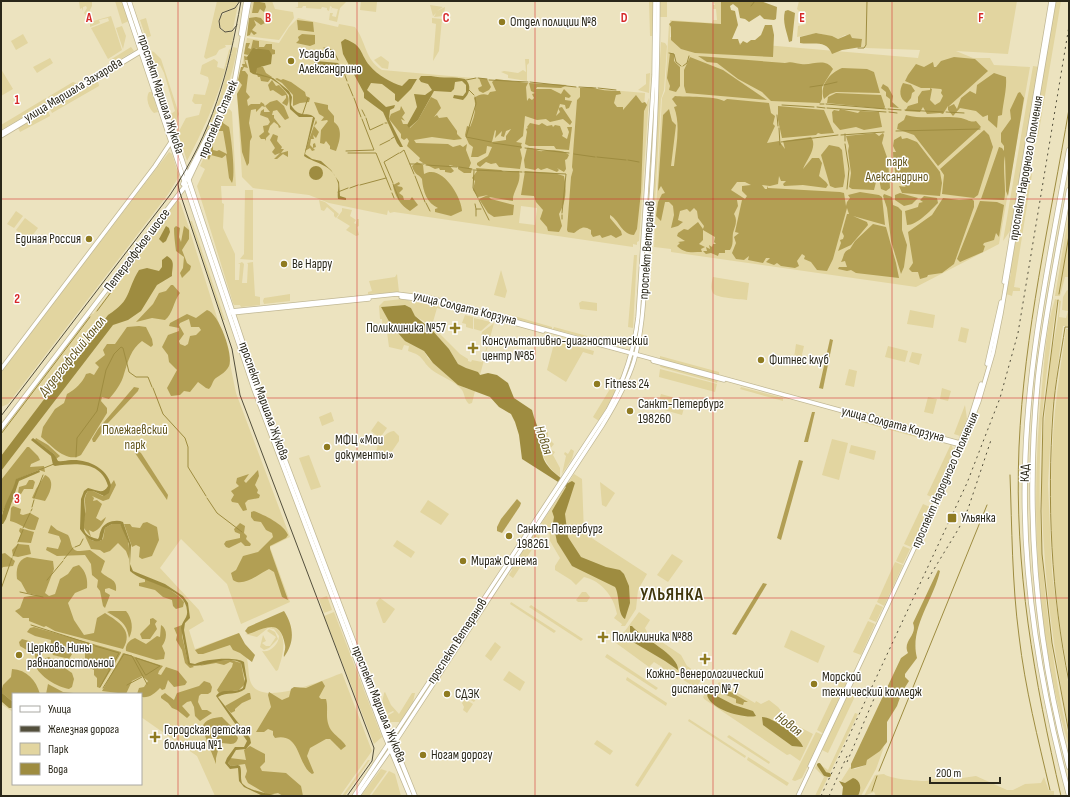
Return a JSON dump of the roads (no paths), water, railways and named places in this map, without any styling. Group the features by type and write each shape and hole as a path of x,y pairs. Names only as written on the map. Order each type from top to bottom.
{"highway":[{"name":"КАД","path":"1069,150 1039,320 1031,385 1025,471 1027,553 1034,631 1048,709 1069,795"},
{"name":"КАД","path":"1069,190 1046,321 1038,377 1033,469 1033,506 1034,553 1040,618 1051,692 1069,766"}],"main road":[{"name":"проспект Маршала Жукова","path":"124,1 189,178 256,395 390,748 410,796"},
{"name":"проспект Маршала Жукова","path":"129,1 142,50 171,142 231,312 393,742 415,796"},
{"name":"проспект Стачек","path":"185,184 232,82 248,1"},
{"name":"проспект Ветеранов","path":"633,354 638,317 650,150 654,75 655,1"},
{"name":"проспект Ветеранов","path":"358,796 618,399 628,377 642,317 658,67 658,1"},
{"name":"проспект Народного Ополчения","path":"797,796 930,511 960,444 976,401 995,333 1052,1"},
{"name":"улица Маршала Захарова","path":"1,133 142,50"},
{"name":"улица Маршала Захарова","path":"1,136 142,50"},
{"path":"1,369 155,166 171,142"},
{"name":"Петергофское шоссе","path":"1,424 185,184"},
{"name":"Петергофское шоссе","path":"1,428 185,184"},
{"name":"улица Солдата Корзуна","path":"231,312 388,297 414,297 438,302 633,354 960,444"},
{"name":"проспект Ветеранов","path":"354,796 390,748"}],"water":[{"path":"345,39 355,44 373,69 389,81 402,86 409,79 417,79 411,89 398,102 395,100 395,94 382,84 371,83 367,90 386,107 395,105 394,108 390,110 389,119 403,147 400,147 397,143 383,112 364,98 364,93 343,54 341,42"},
{"path":"253,48 269,50 272,55 271,64 257,68 256,73 273,78 289,91 292,97 291,105 294,110 301,114 310,115 315,118 305,154 312,159 321,161 332,172 324,165 304,156 313,117 299,117 290,109 289,95 279,84 270,78 250,72 247,57"},
{"path":"316,61 338,63 341,67 315,65 314,63"},
{"path":"421,76 465,79 469,84 469,92 463,100 453,98 454,95 463,96 466,92 466,85 462,81 455,82 454,89 451,92 434,91 418,120 409,128 407,125 417,107 414,94 425,95 432,90 428,84 421,82 419,79"},
{"path":"316,166 321,168 323,173 321,178 316,180 311,178 309,173 311,168"},
{"path":"336,177 339,182 340,196 346,198 346,200 338,199 338,183"},
{"path":"166,226 169,228 170,232 166,241 163,243 159,239"},
{"path":"167,256 173,262 172,276 157,285 141,311 128,320 113,325 1,471 1,456 108,315 116,310 125,300 139,270 147,268 159,271 162,267 162,260"},
{"path":"405,305 411,308 415,316 432,330 449,349 458,364 478,372 480,375 488,373 497,375 508,383 514,398 532,410 540,434 545,462 556,474 568,483 572,481 575,483 565,514 568,537 581,557 606,567 620,570 624,574 629,586 630,603 625,619 622,617 617,590 615,587 572,566 557,542 552,511 566,487 522,459 519,435 511,414 499,407 490,397 458,385 433,363 424,351 405,341 391,325 381,307"},
{"path":"33,438 54,454 58,461 77,460 90,463 101,469 109,479 111,485 109,493 104,496 93,491 88,491 85,496 85,532 87,535 98,539 101,530 107,523 114,521 123,522 131,545 130,564 133,571 165,584 183,596 188,603 190,618 185,623 184,630 190,663 195,664 220,659 234,659 244,662 247,681 245,689 218,697 250,738 251,743 246,749 236,750 228,763 231,766 240,766 241,781 245,786 254,790 279,796 263,796 244,787 239,781 238,768 230,769 225,763 235,747 244,747 247,741 216,696 221,692 236,691 243,688 245,679 241,663 228,660 198,666 188,664 181,628 182,623 187,616 187,611 185,603 180,596 130,571 129,544 120,524 112,524 105,528 102,540 99,541 90,539 84,535 80,529 81,499 84,491 88,488 100,491 106,489 108,486 105,478 94,468 79,464 53,465 51,456 31,440"},
{"path":"39,470 40,472 19,481 6,519 3,524 1,524 3,512 16,479"},
{"path":"630,626 667,653 677,665 678,670 633,642 630,636"},
{"path":"1,692 12,701 12,708 9,708 1,701"},
{"path":"707,694 713,694 734,705 753,711 756,716 750,717 727,712 713,704"},
{"path":"762,717 772,720 785,728 801,743 803,747 792,746 763,725"},
{"path":"853,778 858,781 860,785 858,796 842,796 843,787 839,781 845,783"}],"waterway":[{"path":"751,6 755,1"},
{"path":"858,48 864,48 866,45 867,1"},
{"path":"324,48 333,50 338,60"},
{"path":"669,53 674,54 676,62 681,66"},
{"path":"683,66 687,63 689,56"},
{"path":"343,70 347,81"},
{"path":"466,80 476,78"},
{"path":"478,78 487,79"},
{"path":"489,80 528,82"},
{"path":"530,82 576,87"},
{"path":"824,85 837,82"},
{"path":"348,84 353,96"},
{"path":"810,87 823,85"},
{"path":"579,87 596,88"},
{"path":"598,88 616,90"},
{"path":"469,90 474,95"},
{"path":"475,97 476,103"},
{"path":"302,116 308,98"},
{"path":"354,98 361,117"},
{"path":"476,104 466,137 491,142"},
{"path":"826,104 886,109"},
{"path":"782,105 814,107"},
{"path":"817,107 825,108"},
{"path":"827,108 886,112"},
{"path":"888,109 901,110"},
{"path":"1061,796 1042,709 1028,623 1023,580 1018,492 1019,447 1026,362 1039,277 1069,109"},
{"path":"362,110 365,116"},
{"path":"905,110 943,112"},
{"path":"889,112 897,113"},
{"path":"946,112 964,113"},
{"path":"777,115 778,126"},
{"path":"366,118 370,130 383,124"},
{"path":"346,151 374,150 362,119"},
{"path":"779,128 780,145"},
{"path":"896,131 980,129"},
{"path":"841,135 884,132"},
{"path":"845,134 845,141"},
{"path":"781,142 838,135"},
{"path":"380,145 390,140"},
{"path":"493,143 521,147"},
{"path":"845,144 849,169 847,189"},
{"path":"525,148 569,153"},
{"path":"400,153 404,150 414,174"},
{"path":"348,153 376,153 391,190"},
{"path":"393,183 384,162 399,153"},
{"path":"574,154 595,157"},
{"path":"597,157 626,160"},
{"path":"628,160 639,162"},
{"path":"410,164 424,164"},
{"path":"426,165 457,167"},
{"path":"459,167 472,169"},
{"path":"473,170 522,172"},
{"path":"474,171 473,188 478,198"},
{"path":"524,172 566,174 562,213"},
{"path":"415,176 425,202"},
{"path":"360,185 386,178"},
{"path":"393,184 399,199"},
{"path":"350,188 358,185"},
{"path":"338,192 348,188"},
{"path":"392,193 394,198"},
{"path":"479,200 489,220"},
{"path":"426,203 430,211"},
{"path":"475,204 476,209"},
{"path":"476,216 476,209 481,209"},
{"path":"1059,294 1069,235"},
{"name":"Дудергофский канал","path":"97,311 138,256"},
{"path":"1058,300 1043,418 1041,511 1042,554 1052,643 1069,733"},
{"name":"Дудергофский канал","path":"1,434 90,317"},
{"path":"1069,327 1065,327 1055,390 1050,480 1054,581 1069,682"},
{"path":"76,457 77,438 97,411 106,370 114,354 121,347 123,348 129,372 136,377 148,377 152,387"},
{"path":"153,388 163,414 185,438 188,447 188,467 206,496"},
{"path":"39,470 54,464"},
{"path":"34,498 43,475"},
{"path":"1010,475 1014,576 1019,636 1028,694 1050,790"},
{"path":"207,498 217,513 242,532"},
{"path":"32,507 34,500"},
{"path":"879,771 987,505"},
{"path":"23,528 30,513"},
{"path":"18,542 23,530"},
{"path":"75,547 80,545 83,539"},
{"path":"13,556 18,544"},
{"path":"64,559 73,548"},
{"path":"1,589 12,558"},
{"path":"47,580 63,561"},
{"path":"20,592 43,597"},
{"path":"31,625 94,645"},
{"path":"95,646 119,653 100,687"},
{"path":"103,688 124,654 132,656 147,684"},
{"path":"136,658 160,666 146,675 136,658"},
{"path":"127,685 142,677"},
{"name":"Новая","path":"819,765 825,774 829,775"},
{"path":"872,791 877,776"}],"tram line":[{"path":"237,25 232,31 225,32 220,28 219,21 222,13 235,8 240,1"},
{"path":"1,416 170,195 185,171 208,125 217,102 230,54 241,1"},
{"path":"180,179 178,184 179,190 232,349 240,395 374,748 372,761 347,796"}],"railway":[{"path":"821,796 967,483 1000,398 1018,333 1069,26"},
{"path":"928,579 959,528 968,509 991,440"},
{"path":"847,762 879,687"},
{"path":"829,796 847,756"}],"place":[{"name":"Отдел полиции №8","path":"502,22"},
{"name":"Усадьба Александрино","path":"291,61"},
{"name":"Единая Россия","path":"89,239"},
{"name":"Be Happy","path":"284,264"},
{"name":"Поликлиника №57","path":"455,328"},
{"name":"Консультативно-диагностический центр №85","path":"473,348"},
{"name":"Фитнес клуб","path":"761,360"},
{"name":"Fitness 24","path":"597,384"},
{"name":"Санкт-Петербург 198260","path":"630,411"},
{"name":"МФЦ «Мои документы»","path":"327,447"},
{"name":"Ульянка","path":"952,518"},
{"name":"Санкт-Петербург 198261","path":"509,536"},
{"name":"Мираж Синема","path":"463,561"},
{"name":"Поликлиника №88","path":"603,637"},
{"name":"Церковь Нины равноапостольной","path":"19,655"},
{"name":"Кожно-венерологический диспансер № 7","path":"705,659"},
{"name":"Морской технический колледж","path":"814,684"},
{"name":"СДЭК","path":"447,694"},
{"name":"Городская детская больница №1","path":"155,737"},
{"name":"Ногам дорогу","path":"423,755"}],"district":[{"name":"УЛЬЯНКА","path":"672,595"}],"park label":[{"name":"парк Александрино","path":"897,170"},
{"name":"Полежаевский парк","path":"135,438"}]}
